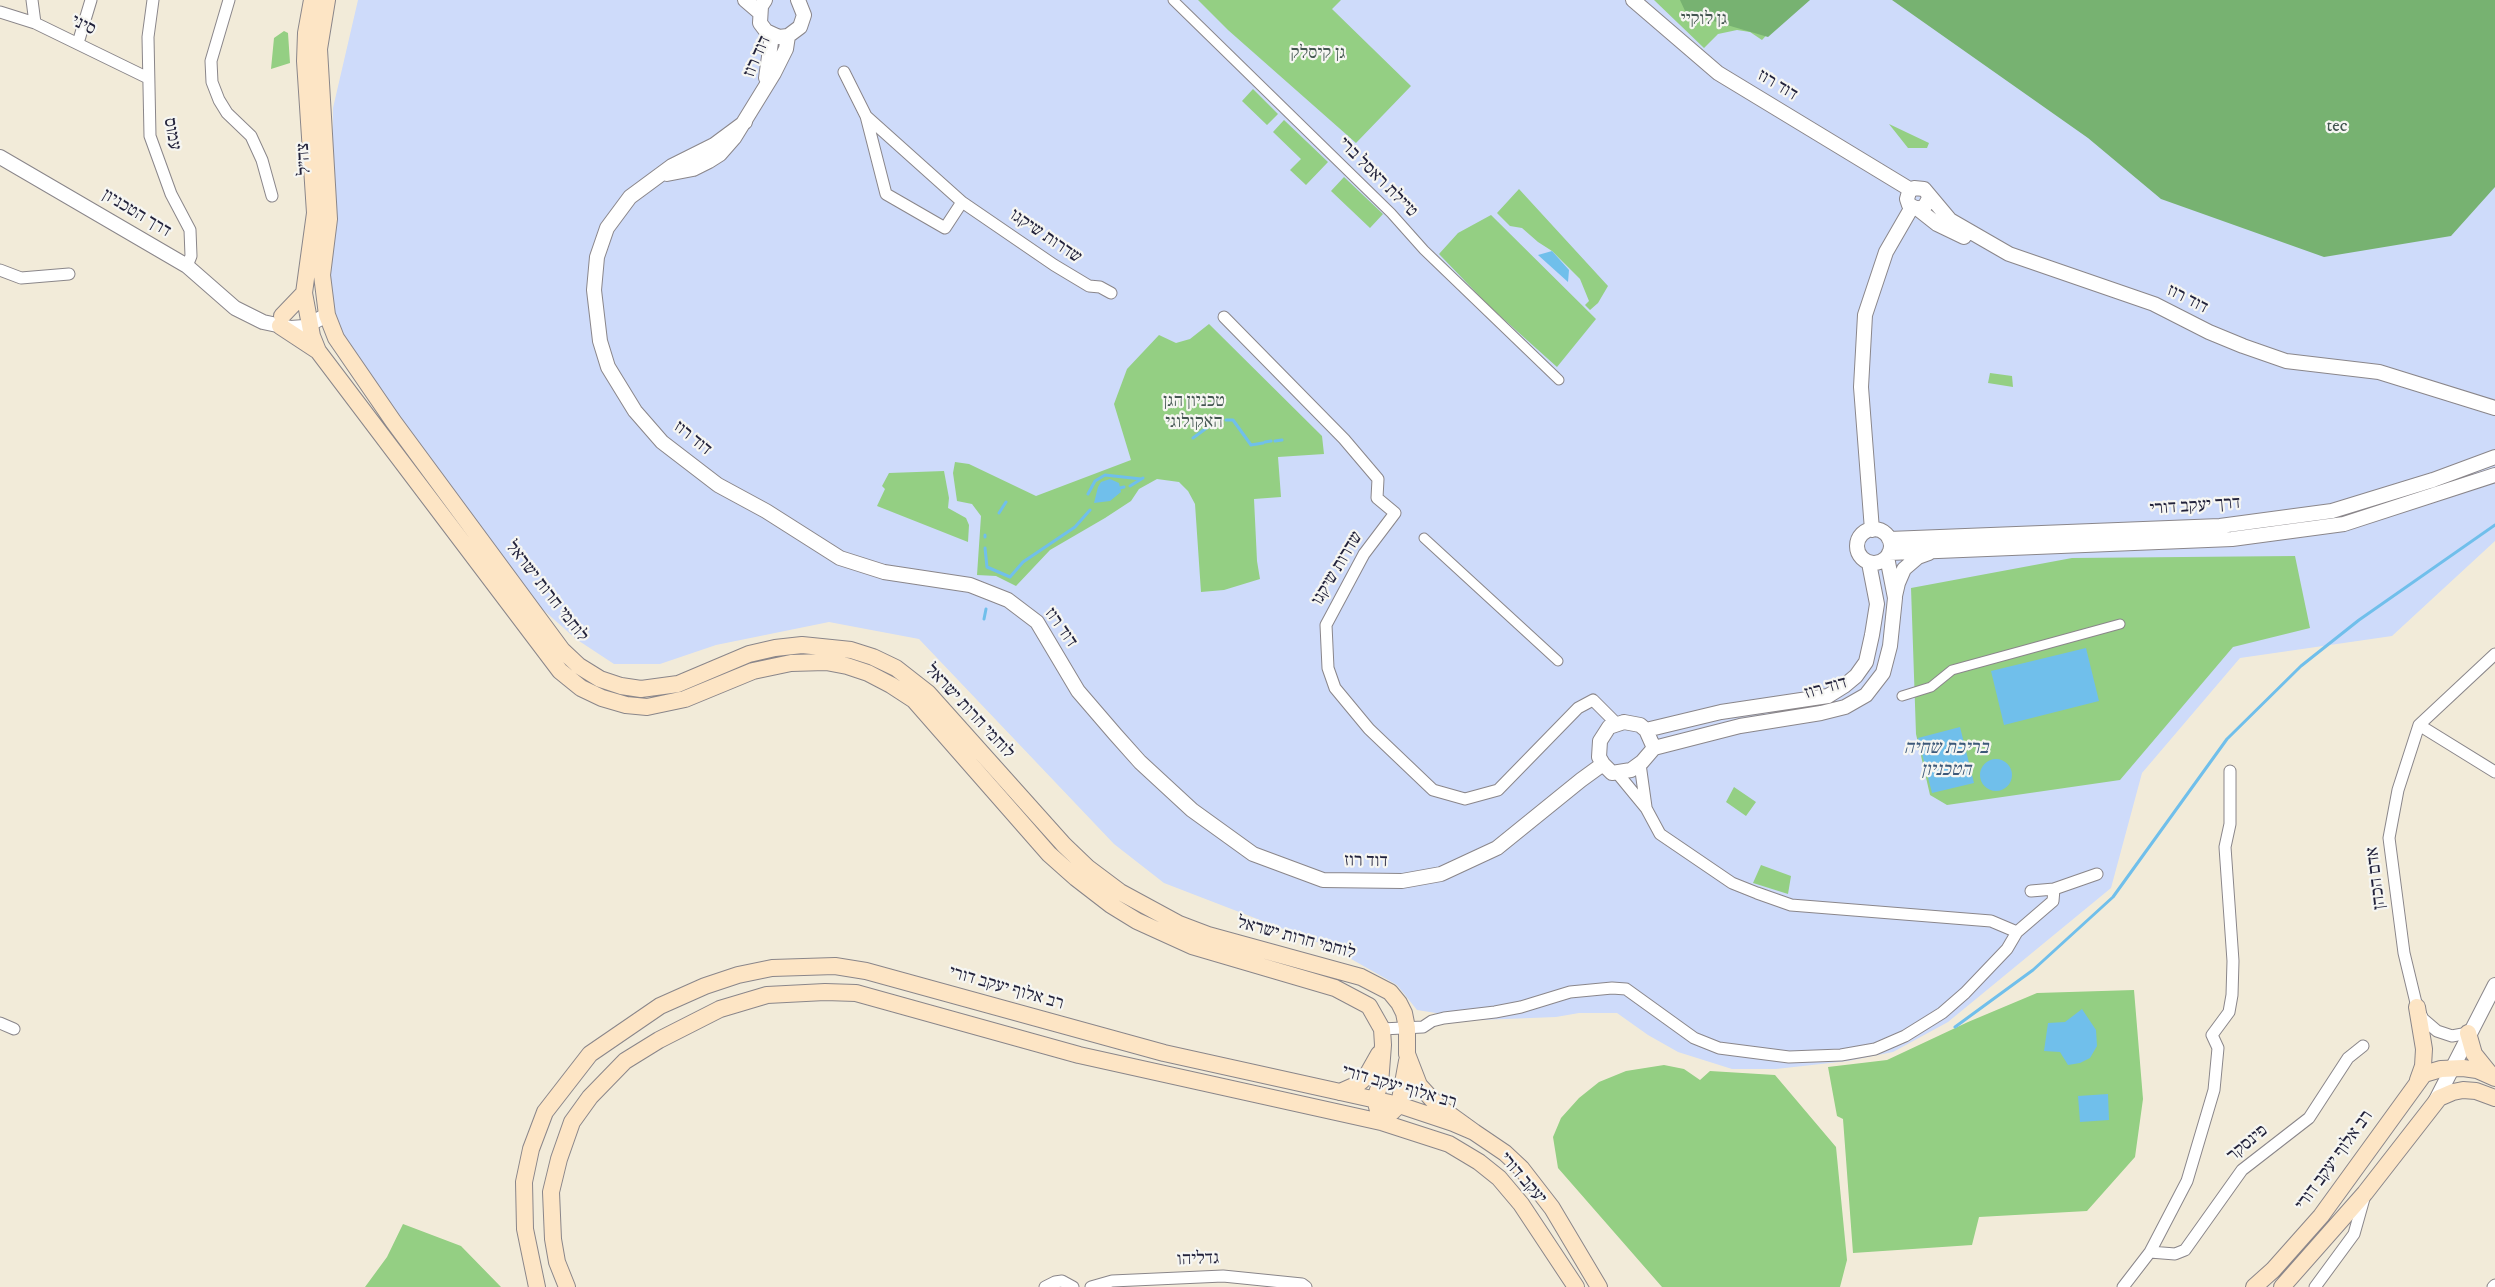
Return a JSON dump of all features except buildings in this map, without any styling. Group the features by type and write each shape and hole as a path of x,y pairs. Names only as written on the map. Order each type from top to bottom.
{"main road":[{"name":"צה״ל","path":"307,320 304,293 315,214 305,61 306,33 312,0"},
{"name":"צה״ל","path":"327,0 321,34 319,64 329,219 322,274 327,315"},
{"path":"304,293 281,321 318,351"},
{"name":"לוחמי חרות ישראל","path":"327,315 336,338 393,421 562,650 579,666 600,679 621,686 641,689 660,688 678,684 749,654 775,648 802,645 831,646 873,657 911,678 928,693 1064,845 1088,868 1120,892 1170,920 1208,935 1338,970 1376,983 1390,992 1399,1003 1407,1028 1408,1054 1418,1085 1427,1097 1474,1132"},
{"name":"לוחמי חרות ישראל","path":"307,320 318,351 542,649 560,672 581,688 602,698 626,705 647,707 685,699 753,671 784,664 826,662 868,672 892,684 914,700 1049,854 1076,878 1112,905 1146,925 1192,946 1352,995 1369,1006 1383,1037"},
{"name":"רב אלוף יעקב דורי","path":"537,1287 526,1229 524,1182 531,1148 545,1112 590,1054 660,1006 705,986 738,975 772,968 802,966 835,966 866,971 1155,1050 1375,1099 1453,1123 1474,1132 1505,1153 1534,1184 1552,1208 1599,1287"},
{"path":"567,1287 557,1262 553,1239 551,1192 559,1158 572,1122 590,1096 625,1061 659,1040 720,1008 767,995 825,992 856,994 1079,1055 1381,1122"},
{"path":"2417,1007 2424,1049 2423,1066 2418,1080"},
{"path":"2468,1034 2474,1054 2494,1077"},
{"path":"1340,1092 1358,1084 1366,1077 1383,1037"},
{"path":"1381,1122 1375,1099 1380,1084 1383,1037"},
{"path":"1381,1122 1399,1105 1404,1087 1408,1054"},
{"name":"רב אלוף יעקב דורי","path":"2254,1287 2273,1270 2320,1216 2418,1080 2433,1070 2452,1068 2477,1070 2494,1077"},
{"path":"2282,1287 2365,1194 2435,1102 2447,1094 2463,1090 2476,1091 2495,1098"},
{"name":"יעקב דורי","path":"1381,1122 1449,1144 1479,1162 1499,1178 1520,1204 1576,1287"}],"street":[{"path":"32,0 35,23"},
{"path":"78,43 91,0"},
{"name":"עמוס","path":"154,0 148,37 150,136 170,194 190,230 191,256 187,266"},
{"path":"229,0 211,61 212,82 219,100 227,113 251,136 262,160 272,196"},
{"path":"745,0 762,6 762,26 772,35 788,36 796,32 803,21 803,8 798,0"},
{"name":"טיילת ראסל ברי","path":"1173,0 1391,213 1424,250 1559,380"},
{"name":"דוד רוז","path":"1635,1 1718,73 1911,190"},
{"name":"סיני","path":"0,12 35,23 148,78"},
{"name":"דוד רוז","path":"762,93 769,66 772,35"},
{"name":"דוד רוז","path":"788,36 786,49 745,122 714,145 672,166 661,176 630,197 611,220 599,251 594,290 600,342 608,367 635,411 662,442 718,485 766,511 840,558 884,572 970,585 1008,600 1037,622 1078,691 1140,762 1202,818 1253,854 1323,880 1402,881 1441,874 1497,848 1580,780 1603,764"},
{"path":"844,72 866,116 886,194 945,228 962,202"},
{"name":"שדרות שיקגו","path":"866,116 962,202 1054,265 1089,286 1100,287 1111,293"},
{"name":"דרך הטכניון","path":"0,157 187,266 228,302 246,314 281,321 307,320 327,315"},
{"path":"1872,530 1861,387 1865,316 1886,252 1915,208 1925,206 1929,198 1921,188 1911,190 1907,198 1915,208 1937,224 1963,237 1984,240"},
{"name":"דוד רוז","path":"1929,198 1950,220 2009,254 2154,304 2209,332 2242,346 2286,361 2379,372 2495,408"},
{"path":"0,270 21,278 69,274"},
{"name":"שדרות שיקגו","path":"1224,317 1344,439 1378,479 1377,498 1395,513 1364,554 1326,625 1328,668 1335,688 1369,729 1433,790 1465,799 1498,790 1578,708 1593,700 1616,723"},
{"name":"דרך יעקב דורי","path":"1888,550 2220,526 2322,513 2433,480 2495,457"},
{"name":"דרך יעקב דורי","path":"1888,550 2241,537 2344,524 2495,476"},
{"path":"1872,530 1882,532 1888,550 1879,563 1869,563 1858,554 1857,543 1862,534 1872,530"},
{"path":"1424,538 1558,661"},
{"path":"1895,598 1898,582 1904,569 1918,557 1942,549"},
{"name":"דוד רוז","path":"1654,748 1740,726 1821,712 1845,706 1866,696 1884,673 1893,629 1895,598 1888,550"},
{"name":"דוד רוז","path":"1646,730 1721,712 1828,696 1844,686 1856,676 1866,662 1872,635 1877,604 1869,563"},
{"path":"1902,696 1931,687 1952,670 2120,624"},
{"name":"אדם הכהן","path":"2468,1034 2452,1036 2437,1031 2423,1019 2417,1007 2404,953 2389,838 2398,790 2419,725 2495,654"},
{"path":"1632,722 1646,730 1654,748 1632,770 1618,774 1612,773 1599,757 1600,741 1603,733 1616,723 1632,722"},
{"path":"2419,725 2495,772"},
{"path":"1640,764 1646,808"},
{"path":"2123,1287 2150,1252 2187,1181 2214,1090 2218,1048 2212,1035 2229,1012 2232,995 2232,952 2225,847 2230,824 2230,771"},
{"path":"1618,774 1646,808 1660,834 1732,883 1779,901 1812,907 1936,918 1991,920 2017,932"},
{"path":"2031,891 2054,889 2097,874"},
{"path":"1383,1037 1407,1028 1423,1027 1432,1021 1444,1018 1479,1015 1521,1007 1570,992 1612,988 1626,989 1694,1038 1719,1048 1789,1057 1841,1055 1875,1049 1905,1036 1942,1013 1965,993 2007,949 2017,932 2053,901 2054,889"},
{"path":"2435,1102 2468,1034 2495,985"},
{"path":"0,1023 14,1029"},
{"name":"פינסקר","path":"2150,1252 2175,1254 2185,1250 2242,1170 2309,1118 2348,1058 2363,1046"},
{"path":"2315,1287 2354,1234 2365,1194"},
{"name":"גדליהו","path":"1091,1287 1112,1280 1224,1276 1302,1284 1306,1287"},
{"path":"1045,1287 1062,1281 1073,1287"}],"shaded area":[{"path":"358,0 2495,0 2495,541 2392,636 2240,658 2142,773 2111,888 1948,1022 1893,1052 1848,1061 1776,1069 1732,1069 1678,1052 1648,1035 1617,1013 1579,1013 1556,1017 1480,1020 1417,1010 1397,985 1330,947 1164,883 1114,844 919,639 829,622 716,645 660,664 614,664 576,639 540,607 330,322 333,108"}],"green space":[{"name":"גן קיסלק","path":"1198,0 1341,0 1332,9 1411,86 1356,143 1228,30"},
{"name":"גן לוקיי","path":"1654,0 1799,0 1762,40 1750,32 1737,30 1718,34 1704,48"},
{"name":"גן לוקיי","path":"1680,0 1810,0 1768,37 1686,13"},
{"name":"tec","path":"1892,0 2495,0 2495,187 2451,236 2324,257 2161,199 2088,138"},
{"path":"284,31 288,33 290,63 271,69 274,38"},
{"path":"1253,89 1278,114 1267,125 1242,101"},
{"path":"1284,120 1328,162 1306,185 1290,170 1301,159 1273,132"},
{"path":"1889,124 1929,143 1927,148 1908,148"},
{"path":"1344,177 1383,214 1370,228 1331,191"},
{"path":"1519,189 1608,286 1598,303 1590,310 1585,305 1589,301 1580,279 1552,251 1522,228 1510,226 1497,213"},
{"path":"1491,215 1596,319 1557,367 1489,306 1439,254 1458,233"},
{"name":"טכניון הגן האקולוגי","path":"1209,324 1322,436 1324,454 1278,457 1281,497 1254,499 1257,561 1260,579 1224,590 1201,592 1195,504 1188,491 1179,482 1157,479 1139,489 1131,501 1050,550 1016,586 996,576 977,575 981,516 972,504 957,501 953,473 955,462 969,464 1036,496 1131,460 1114,404 1127,369 1159,335 1176,343 1190,339"},
{"path":"1990,373 2012,376 2013,387 1988,383"},
{"path":"944,471 949,498 948,508 966,518 969,525 968,542 877,506 885,489 882,486 889,473"},
{"path":"2295,556 2310,628 2233,647 2120,780 1947,805 1930,795 1916,734 1911,588 2072,558"},
{"path":"1734,787 1756,802 1746,816 1726,802"},
{"path":"1761,865 1791,876 1788,894 1753,883"},
{"path":"2134,990 2143,1099 2135,1157 2087,1211 1979,1217 1972,1245 1853,1253 1843,1119 1837,1116 1828,1067 1887,1060 1968,1022 2037,993"},
{"path":"1664,1065 1684,1069 1700,1080 1710,1071 1775,1075 1836,1147 1847,1260 1840,1287 1662,1287 1558,1168 1553,1137 1561,1118 1579,1098 1599,1082 1626,1071"},
{"path":"403,1224 461,1246 501,1287 365,1287 387,1257"}],"water":[{"path":"1552,251 1569,270 1568,282 1538,255"},
{"path":"1110,479 1119,483 1121,492 1110,501 1094,503 1101,482"},
{"path":"2086,648 2099,701 2004,725 1991,671"},
{"name":"בריכת שחיה הטכניון","path":"1960,727 1974,783 1932,793 1918,738"},
{"path":"1996,759 2008,763 2012,775 2008,787 1996,791 1984,787 1980,775 1984,763"},
{"path":"2082,1009 2096,1030 2097,1046 2090,1058 2080,1063 2068,1065 2060,1052 2044,1051 2048,1023 2065,1022"},
{"path":"2108,1094 2109,1120 2080,1122 2078,1096"}],"waterway":[{"path":"1226,420 1233,420 1251,445 1263,443"},
{"path":"1193,438 1212,424"},
{"path":"1275,441 1282,440"},
{"path":"1265,442 1271,441"},
{"path":"1088,494 1095,481 1105,475 1141,479"},
{"path":"1130,486 1143,478"},
{"path":"1120,488 1124,487"},
{"path":"999,513 1006,502"},
{"path":"985,548 987,567 1010,577 1023,562 1075,527 1090,510"},
{"path":"1955,1027 2033,970 2113,897 2227,739 2301,666 2359,620 2495,525"},
{"path":"984,619 986,609"}]}
